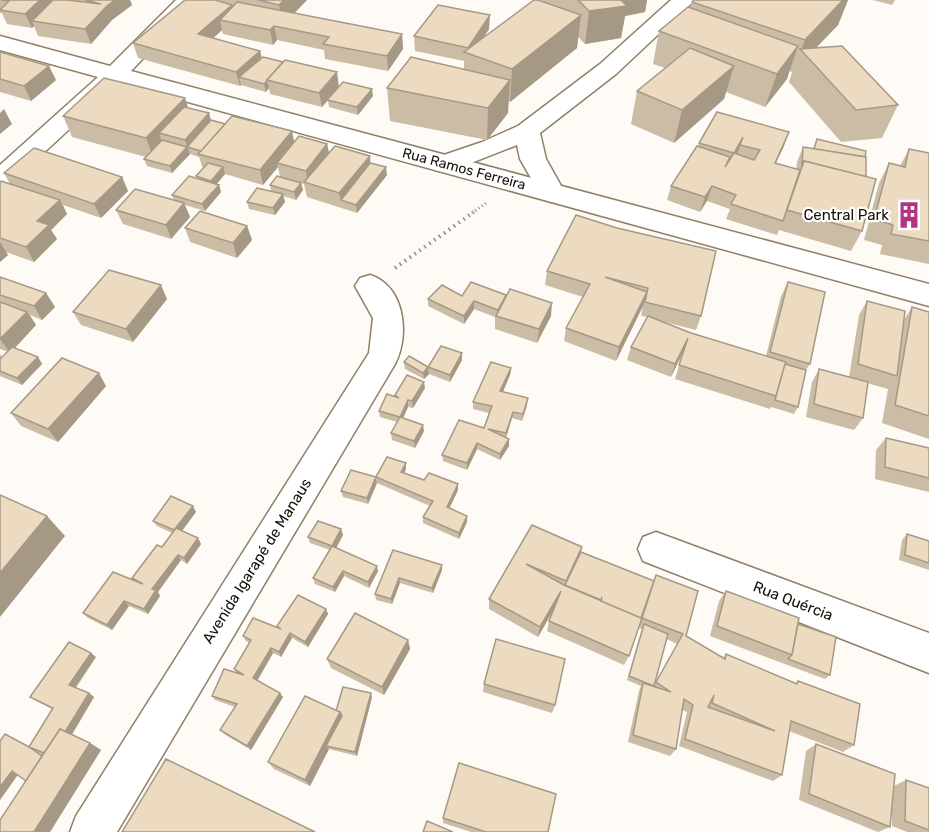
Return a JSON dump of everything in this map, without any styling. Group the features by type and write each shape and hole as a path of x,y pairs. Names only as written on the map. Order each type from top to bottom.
{"main road":[{"path":"0,180 115,75 189,0"},
{"path":"444,164 491,148 527,131 608,69 684,0"},
{"name":"Rua Ramos Ferreira","path":"0,43 929,295"},
{"path":"527,131 533,159 552,193"},
{"name":"Avenida Igarapé de Manaus","path":"92,832 384,355 390,320 387,309 370,286"},
{"name":"Rua Quércia","path":"656,549 929,653"}],"path":[{"path":"370,286 515,183"}],"building":[{"path":"1,0 40,0 25,14 0,10 9,1"},
{"path":"53,0 101,4 85,0 115,0 85,29 32,21"},
{"path":"185,0 215,0 232,5 198,34 260,51 236,72 133,43"},
{"path":"258,0 284,0 279,5"},
{"path":"534,0 581,15 512,69 464,52"},
{"path":"578,0 621,0 627,6 589,11"},
{"path":"694,0 843,0 805,40 692,2"},
{"path":"237,2 402,34 387,56 323,44 329,37 274,26 270,30 220,20"},
{"path":"438,5 490,15 468,48 414,36"},
{"path":"688,7 798,46 777,74 659,31"},
{"path":"842,46 898,105 856,110 800,49"},
{"path":"690,48 734,66 682,110 637,91"},
{"path":"0,52 49,66 24,86 0,79"},
{"path":"263,57 283,62 264,84 239,77"},
{"path":"411,57 510,80 488,108 387,88"},
{"path":"285,60 337,72 319,93 267,80"},
{"path":"104,78 185,98 146,138 63,116"},
{"path":"343,82 372,89 357,107 327,100"},
{"path":"184,107 209,113 185,140 159,133"},
{"path":"717,112 789,132 775,163 800,170 783,221 731,204 736,195 712,186 705,197 671,186 697,146 730,157 725,167 734,153 699,143","holes":["743,137 740,145 760,150 754,160 734,153"]},
{"path":"232,116 292,131 260,170 198,154"},
{"path":"211,120 225,124 201,151 187,147"},
{"path":"299,136 327,144 306,171 277,163"},
{"path":"817,139 866,151 865,157 814,149"},
{"path":"162,140 187,147 170,166 144,159"},
{"path":"335,146 370,156 339,193 304,182"},
{"path":"803,147 866,157 866,177 804,161 802,167"},
{"path":"34,148 122,177 94,204 4,173"},
{"name":"Central Park","path":"909,149 929,153 929,241 891,234 893,225 874,219 889,163 905,167"},
{"path":"804,161 876,179 862,231 787,210"},
{"path":"208,163 223,167 211,181 196,176"},
{"path":"370,163 386,167 356,205 341,200"},
{"path":"189,176 219,185 202,204 172,195"},
{"path":"277,176 301,183 294,192 270,185"},
{"path":"1,181 60,200 37,221 49,225 26,247 0,238"},
{"path":"257,188 283,194 273,208 247,202"},
{"path":"135,189 184,203 166,225 116,210"},
{"path":"200,211 247,226 233,243 185,228"},
{"path":"576,215 617,228 716,251 701,316 645,302 647,292 619,347 566,328 590,284 547,271","holes":["605,277 648,288 647,292"]},
{"path":"109,270 161,285 126,329 73,312"},
{"path":"0,277 46,293 34,306 0,295"},
{"path":"471,282 506,295 498,310 474,301 464,316 428,299 442,285 462,296"},
{"path":"788,282 825,292 810,364 770,352"},
{"path":"510,289 552,303 539,329 496,316"},
{"path":"867,301 905,311 897,376 858,364"},
{"path":"0,302 27,312 0,339"},
{"path":"912,307 929,312 929,416 895,405"},
{"path":"648,316 691,333 786,362 776,396 679,365 688,338 675,364 631,347"},
{"path":"441,346 462,353 450,375 428,367"},
{"path":"12,347 38,357 17,378 0,371 0,359"},
{"path":"409,356 428,367 423,373 404,362"},
{"path":"62,358 99,373 48,429 11,413"},
{"path":"491,362 511,368 500,391 528,398 523,414 513,412 506,433 488,429 509,439 500,454 477,443 467,463 442,455 459,420 484,428 492,406 473,402"},
{"path":"785,364 806,370 798,407 775,400"},
{"path":"819,369 868,382 863,418 814,404"},
{"path":"407,375 424,382 412,401 408,400 400,417 379,411 387,394 399,398 395,395"},
{"path":"400,417 423,425 414,441 391,433"},
{"path":"886,438 929,448 929,478 885,467"},
{"path":"387,457 406,463 401,472 424,480 429,473 458,484 447,507 467,516 459,533 423,517 433,501 376,477"},
{"path":"351,470 376,477 367,498 341,491"},
{"path":"0,495 47,516 0,573"},
{"path":"171,496 193,506 174,530 153,521"},
{"path":"318,521 341,529 332,546 308,537"},
{"path":"532,525 582,547 566,581 526,564 564,585 642,618 629,656 549,621 561,591 540,627 489,599"},
{"path":"176,528 198,538 184,558 178,555 152,589 156,590 144,609 124,601 107,625 83,613 113,572 143,584 132,578 157,545 162,547"},
{"path":"907,534 929,541 929,563 905,555"},
{"path":"332,546 377,566 368,582 343,571 333,587 313,578"},
{"path":"393,550 442,565 432,588 399,578 391,599 375,594"},
{"path":"581,552 654,581 641,618 601,601 602,597 601,600 565,585"},
{"path":"656,575 698,591 686,636 725,659 726,654 797,684 798,681 860,704 854,745 791,721 782,775 685,739 693,705 684,699 676,749 633,735 643,683 671,692 656,682 683,634 642,618","holes":["714,695 712,703 775,731 708,707"]},
{"path":"726,591 799,618 792,655 717,626"},
{"path":"298,595 326,609 305,642 290,633 279,652 271,648 253,678 280,693 247,746 220,730 237,704 212,696 224,669 244,675 234,669 251,640 243,636 253,618 281,629 277,626"},
{"path":"355,613 408,640 382,687 327,659"},
{"path":"644,624 668,634 654,686 629,676"},
{"path":"798,624 836,637 830,675 788,659 792,655"},
{"path":"496,639 565,659 555,705 484,684"},
{"path":"69,642 91,653 69,685 89,693 65,732 60,729 44,753 29,747 53,708 30,697"},
{"path":"343,687 371,693 355,752 326,746 342,716 336,711"},
{"path":"305,696 340,712 305,780 268,762"},
{"path":"60,729 90,743 34,832 0,832 0,820"},
{"path":"5,734 42,756 26,781 12,771 0,787 0,741"},
{"path":"816,744 895,774 890,827 809,794"},
{"path":"166,759 315,832 122,832"},
{"path":"459,763 556,794 548,832 486,832 443,818"},
{"path":"906,780 929,788 929,830 905,821"},
{"path":"427,821 453,832 423,832"}],"place":[{"name":"Central Park","path":"909,215"}]}
